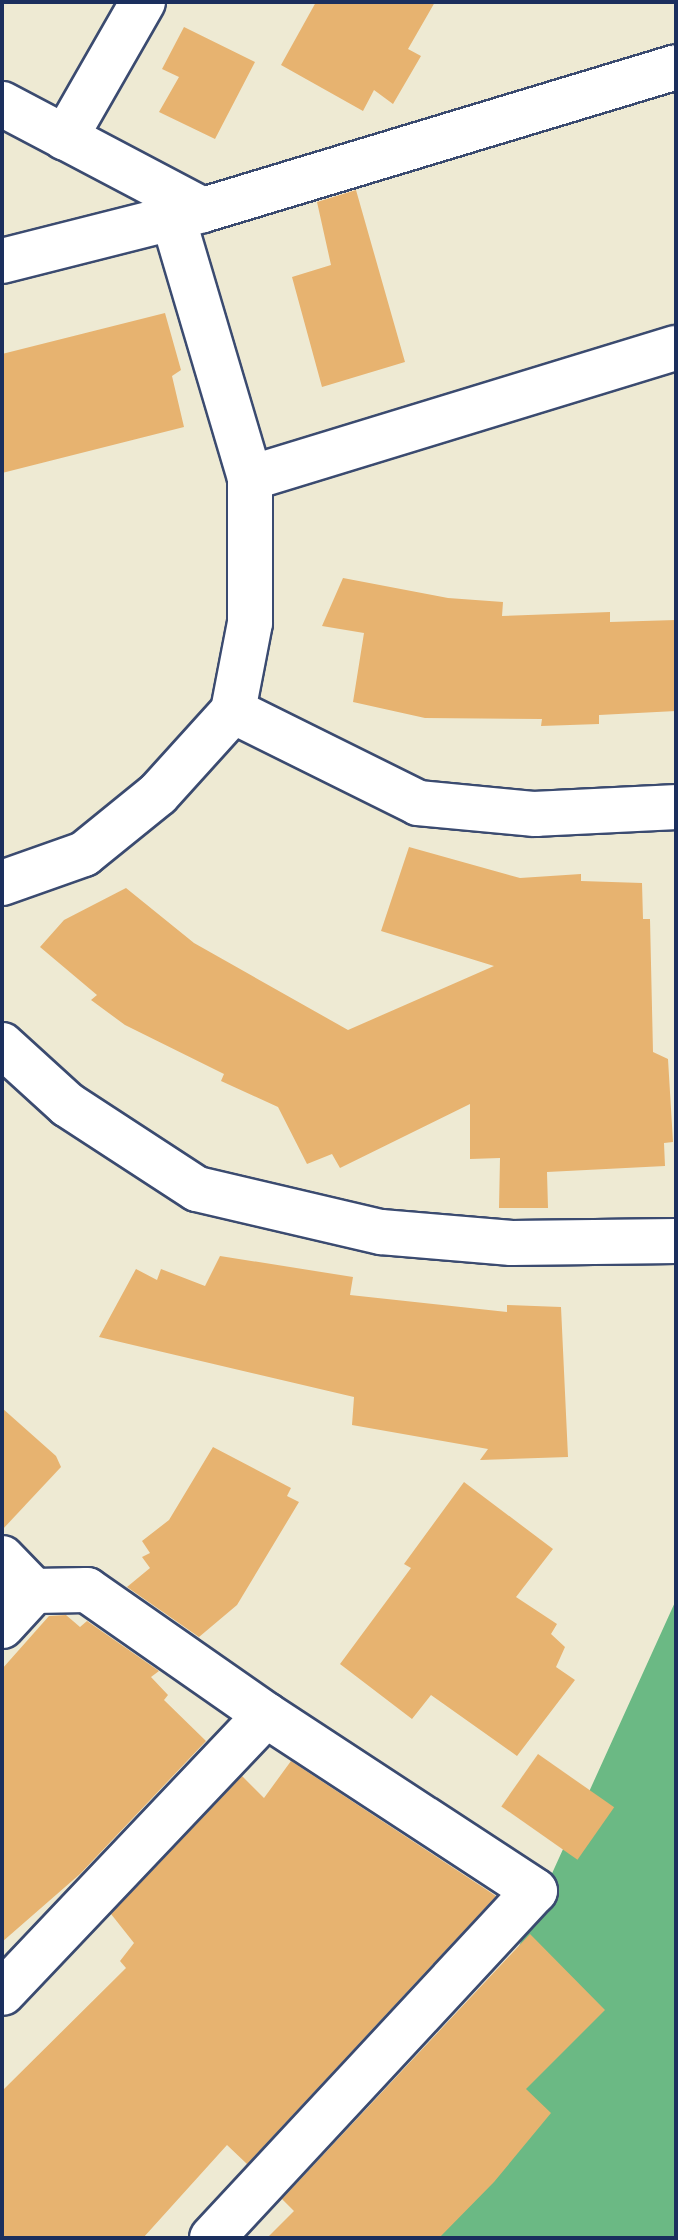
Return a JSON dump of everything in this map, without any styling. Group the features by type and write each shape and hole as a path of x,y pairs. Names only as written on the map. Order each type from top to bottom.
{"street":[{"path":"65,138 143,2"},
{"path":"2,261 188,214 676,67"},
{"path":"2,104 65,138 188,214 250,478 250,623 233,711 158,794 84,854 2,883"},
{"path":"250,478 676,348"},
{"path":"233,711 418,803 535,814 676,807"},
{"path":"2,1045 68,1105 197,1189 381,1232 512,1243 676,1241"},
{"path":"2,1558 34,1591"},
{"path":"2,1626 34,1591 87,1590 266,1715 535,1891 212,2238"},
{"path":"2,1993 266,1715"}],"green space":[{"path":"676,1600 676,2238 315,2238 447,2105"}],"building":[{"path":"316,2 435,2 408,49 421,56 393,104 374,90 363,111 281,65"},
{"path":"184,27 255,62 215,139 159,112 179,77 162,69"},
{"path":"356,190 405,362 322,387 292,277 331,265 317,202"},
{"path":"165,313 181,370 172,376 184,427 2,473 2,354"},
{"path":"343,578 448,598 503,602 502,616 610,612 610,622 676,620 676,711 599,715 599,724 541,726 542,719 425,718 353,702 364,633 322,626"},
{"path":"409,847 520,878 581,874 581,881 642,883 643,919 650,919 653,1052 668,1059 673,1142 664,1143 665,1166 547,1172 548,1208 499,1208 500,1158 470,1159 470,1104 340,1168 332,1154 307,1164 278,1107 221,1081 224,1074 125,1025 91,1000 97,995 40,947 64,920 126,888 194,943 348,1030 494,966 381,931"},
{"path":"220,1256 353,1277 350,1295 507,1312 507,1305 561,1307 568,1457 480,1460 488,1449 352,1425 354,1397 99,1337 136,1269 157,1280 161,1269 205,1286"},
{"path":"2,1408 56,1456 61,1467 2,1530"},
{"path":"213,1447 291,1488 287,1496 299,1502 237,1605 199,1637 127,1587 150,1568 142,1557 150,1553 142,1541 169,1520"},
{"path":"464,1482 553,1549 516,1597 557,1624 551,1634 565,1647 556,1667 575,1680 517,1756 431,1695 412,1719 340,1664 411,1568 404,1564"},
{"path":"66,1615 80,1627 87,1621 159,1671 151,1677 168,1695 164,1700 206,1741 80,1874 2,1942 2,1669 49,1616"},
{"path":"538,1754 614,1807 577,1860 501,1806"},
{"path":"291,1761 496,1896 247,2164 227,2145 143,2238 2,2238 2,2091 126,1968 120,1961 134,1943 111,1914 242,1776 264,1798"},
{"path":"530,1934 605,2010 526,2089 551,2113 494,2182 439,2238 267,2238 294,2211 282,2199"}]}
